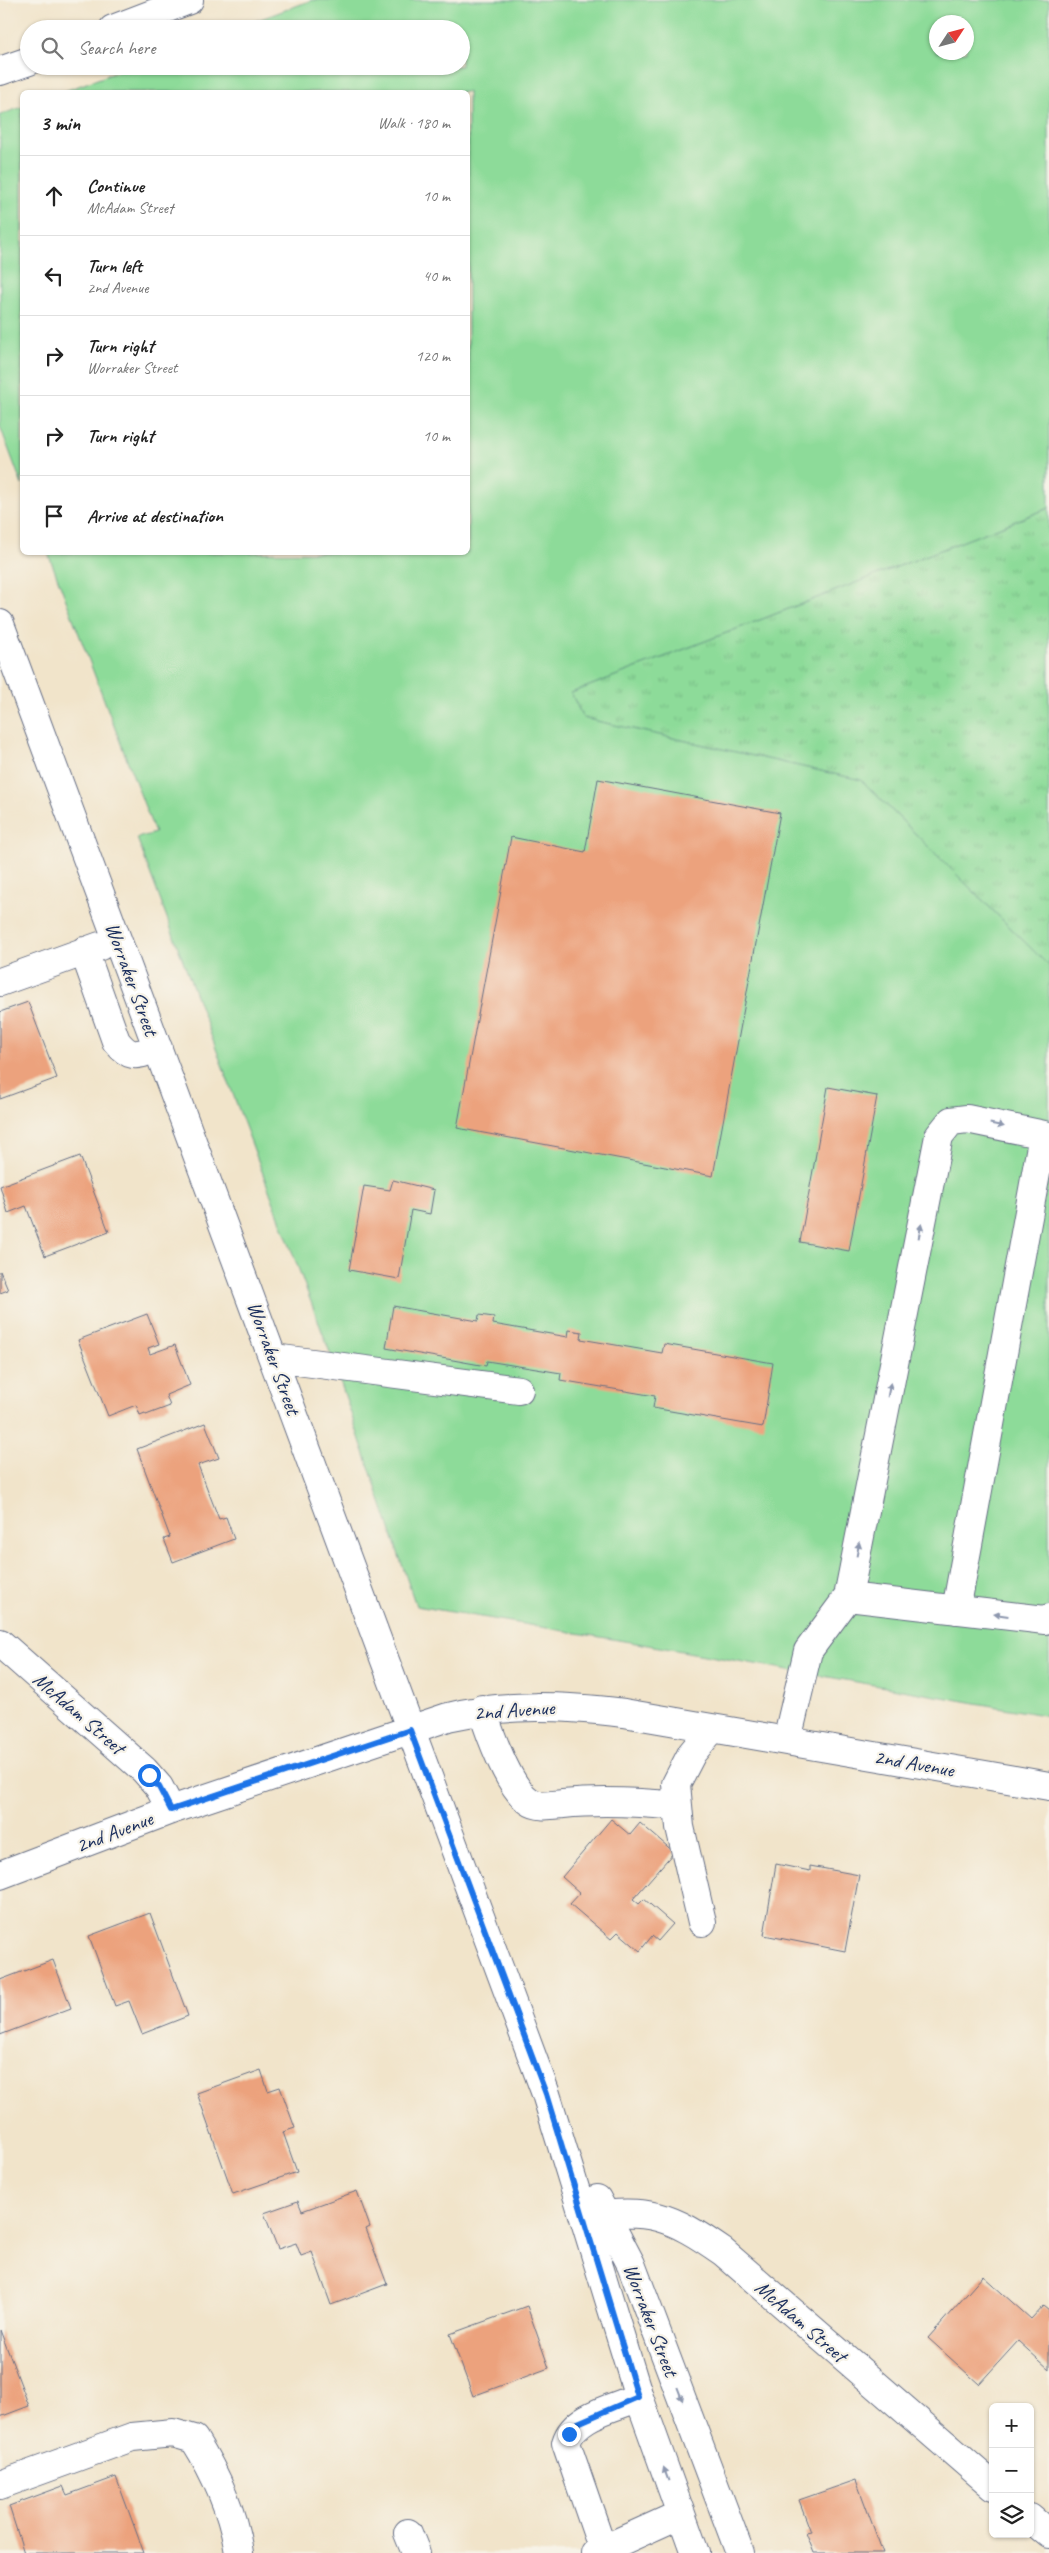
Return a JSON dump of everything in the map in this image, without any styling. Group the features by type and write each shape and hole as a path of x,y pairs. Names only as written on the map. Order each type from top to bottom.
{"street":[{"path":"137,20 189,0"},
{"path":"0,72 20,64"},
{"name":"Worraker Street","path":"0,624 546,2094 595,2215 638,2397 695,2553"},
{"path":"0,982 118,939"},
{"path":"84,951 116,1041 124,1052 135,1056 158,1048"},
{"path":"787,1740 808,1651 848,1597 939,1136 950,1121 967,1119 1046,1135 956,1610"},
{"path":"274,1358 519,1390"},
{"path":"848,1597 1045,1620 1049,1618"},
{"name":"McAdam Street","path":"0,1644 144,1770 159,1787 171,1810"},
{"name":"2nd Avenue","path":"0,1875 171,1810 410,1730 482,1709 521,1706 576,1707 624,1713 1049,1786"},
{"path":"482,1709 494,1746 515,1783 529,1802 544,1805 626,1801 678,1806"},
{"path":"702,1922 680,1827 676,1784 692,1753 712,1728"},
{"name":"McAdam Street","path":"595,2215 631,2212 657,2215 681,2224 696,2233 723,2252 989,2483"},
{"name":"Worraker Street","path":"595,2215 631,2264 740,2553"},
{"path":"638,2397 578,2423 569,2434 566,2443 599,2551 681,2514"},
{"path":"0,2485 132,2437 173,2433 194,2439 215,2476 231,2515 239,2553"},
{"path":"1034,2521 1049,2534"}],"green space":[{"path":"312,0 1049,0 1049,508 571,693 583,718 861,780 1049,966 1049,1716 416,1606 335,1366 137,838 155,833 49,555 470,555 470,90 67,90 108,75 470,75 470,20 258,20"},
{"path":"20,108 20,480 0,426 0,115"},
{"path":"1049,508 1049,966 861,780 583,718 571,693"}],"building":[{"path":"598,779 780,813 713,1176 457,1128 511,837 585,852"},
{"path":"28,1002 57,1078 0,1099 0,1012"},
{"path":"828,1087 877,1096 849,1251 800,1242"},
{"path":"80,1156 109,1232 45,1256 26,1206 8,1213 0,1186"},
{"path":"393,1180 434,1190 430,1214 411,1210 399,1279 349,1270 364,1186 390,1190"},
{"path":"0,1271 8,1290 0,1293"},
{"path":"393,1306 478,1321 479,1315 494,1317 493,1324 568,1337 569,1330 582,1332 581,1339 662,1353 664,1344 773,1363 763,1427 653,1408 655,1396 560,1380 561,1373 487,1361 486,1366 386,1348"},
{"path":"147,1314 159,1344 148,1348 150,1354 175,1345 190,1385 166,1395 170,1406 146,1415 145,1413 140,1415 136,1405 108,1416 78,1340"},
{"path":"205,1423 219,1458 198,1465 219,1519 226,1517 234,1539 173,1562 164,1539 170,1537 137,1449"},
{"path":"611,1819 630,1835 640,1823 674,1852 633,1899 639,1904 644,1899 673,1924 658,1941 652,1936 640,1951 618,1932 611,1939 570,1904 580,1893 562,1877"},
{"path":"776,1864 810,1871 810,1866 859,1875 845,1951 764,1935"},
{"path":"150,1913 188,2016 142,2034 129,2001 115,2006 89,1936"},
{"path":"53,1960 71,2008 0,2035 0,1980"},
{"path":"261,2070 268,2091 280,2087 295,2128 283,2132 297,2172 233,2194 197,2093"},
{"path":"357,2191 370,2227 366,2229 387,2284 331,2305 312,2252 301,2256 296,2243 278,2249 264,2213 298,2201 302,2211"},
{"path":"983,2276 1031,2319 1043,2306 1049,2311 1049,2369 1018,2341 979,2384 928,2338"},
{"path":"527,2306 549,2368 473,2396 450,2334"},
{"path":"0,2330 29,2406 0,2417"},
{"path":"116,2477 144,2553 24,2553 9,2506 63,2486 67,2495"},
{"path":"856,2480 883,2553 814,2553 806,2533 811,2532 799,2500"}],"route":[{"path":"149,1775 159,1787 171,1810 410,1730 546,2094 585,2217 638,2397 578,2423 569,2434"}]}
